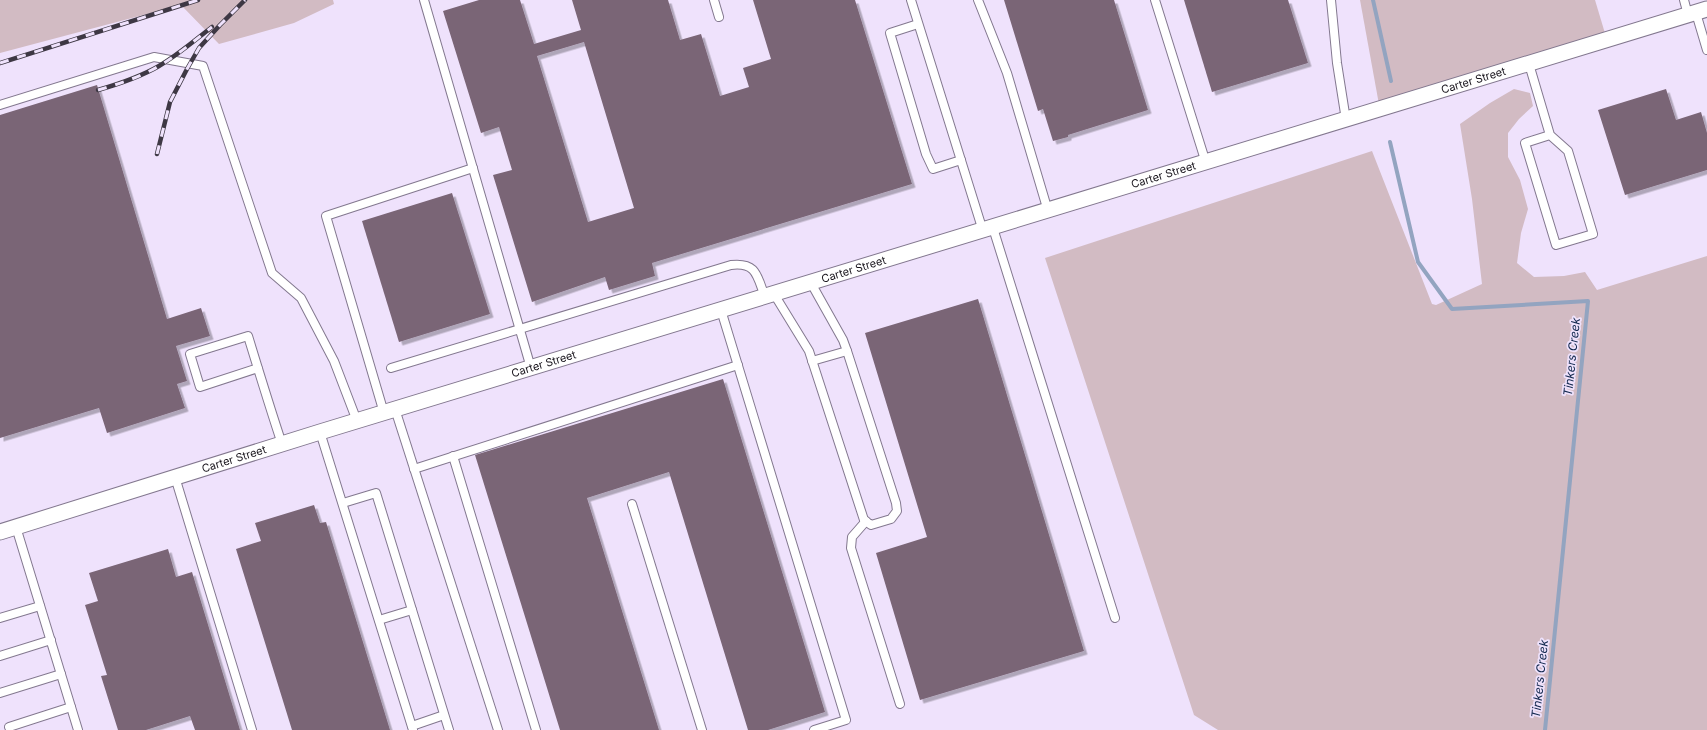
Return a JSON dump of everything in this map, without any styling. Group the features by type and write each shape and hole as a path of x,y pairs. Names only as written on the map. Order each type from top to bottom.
{"street":[{"name":"Carter Street","path":"0,532 320,432 1697,12"}],"lane":[{"path":"424,0 531,368"},
{"path":"714,0 719,17"},
{"path":"911,0 960,160 988,229 1115,618"},
{"path":"978,0 1008,73 1048,211"},
{"path":"1155,0 1206,163"},
{"path":"1331,0 1337,63 1346,120"},
{"path":"1684,0 1697,12 1707,50"},
{"path":"918,24 890,33 926,154 933,169 960,160"},
{"path":"0,105 154,57 203,66 272,273 301,298 334,361 357,421"},
{"path":"1529,64 1550,135 1568,151 1593,234 1556,245 1525,143 1550,135"},
{"path":"473,168 326,216 389,411 414,469 498,730"},
{"path":"391,368 731,265 743,264 751,268 809,351 860,512 866,521 871,525 891,519 897,511 896,503 843,340 811,283"},
{"path":"721,310 846,720 814,730"},
{"path":"258,368 200,387 190,354 248,336 282,444"},
{"path":"812,361 847,351"},
{"path":"414,469 738,365"},
{"path":"320,432 412,728 444,715"},
{"path":"453,456 536,730"},
{"path":"175,477 252,730"},
{"path":"343,503 376,493 449,730"},
{"path":"632,504 702,730"},
{"path":"866,521 852,537 850,548 900,704"},
{"path":"16,527 78,730"},
{"path":"0,618 40,606"},
{"path":"379,620 412,610"},
{"path":"0,656 51,640"},
{"path":"0,693 61,674"},
{"path":"9,726 71,708"}],"shaded area":[{"path":"0,0 333,0 334,4 294,23 219,44 181,5 0,53"},
{"path":"1360,0 1595,0 1607,40 1380,110"},
{"path":"1514,89 1530,93 1533,106 1519,119 1508,133 1508,157 1520,180 1528,209 1521,233 1517,263 1534,277 1564,276 1585,272 1597,290 1707,256 1707,730 1218,730 1194,715 1045,258 1372,151 1432,304 1436,305 1482,284 1472,199 1460,124 1490,103"}],"building":[{"path":"479,0 520,0 534,44 581,30 572,0 668,0 680,40 701,34 720,96 749,87 743,68 771,59 753,0 855,0 912,184 652,263 655,276 609,290 605,277 532,302 493,175 512,170 499,127 481,133 443,11","holes":["584,42 634,208 588,222 537,56"]},
{"path":"1004,0 1114,0 1148,110 1053,141 1043,109 1038,111"},
{"path":"1184,0 1288,0 1308,63 1212,92"},
{"path":"97,85 167,319 201,308 210,336 176,346 187,381 177,384 185,408 107,433 99,408 0,438 0,115"},
{"path":"1666,89 1676,120 1701,112 1707,133 1707,170 1625,195 1598,110"},
{"path":"452,193 490,314 399,342 362,221"},
{"path":"978,299 1084,651 920,700 876,553 927,537 865,333"},
{"path":"723,379 825,712 768,730 748,730 669,472 587,498 659,730 560,730 475,455"},
{"path":"314,505 320,523 326,522 390,730 292,730 236,549 261,541 255,523"},
{"path":"168,549 176,577 192,572 240,730 195,730 190,716 146,730 118,730 101,676 107,675 85,605 98,601 89,573"}],"waterway":[{"name":"Tinkers Creek","path":"1373,0 1391,81"},
{"name":"Tinkers Creek","path":"1390,142 1418,262 1452,309 1588,301 1545,730"}],"railway":[{"path":"0,63 198,0"},
{"path":"157,154 170,102 187,69 199,48 245,0"},
{"path":"98,90 129,80 159,66 212,27"}]}
